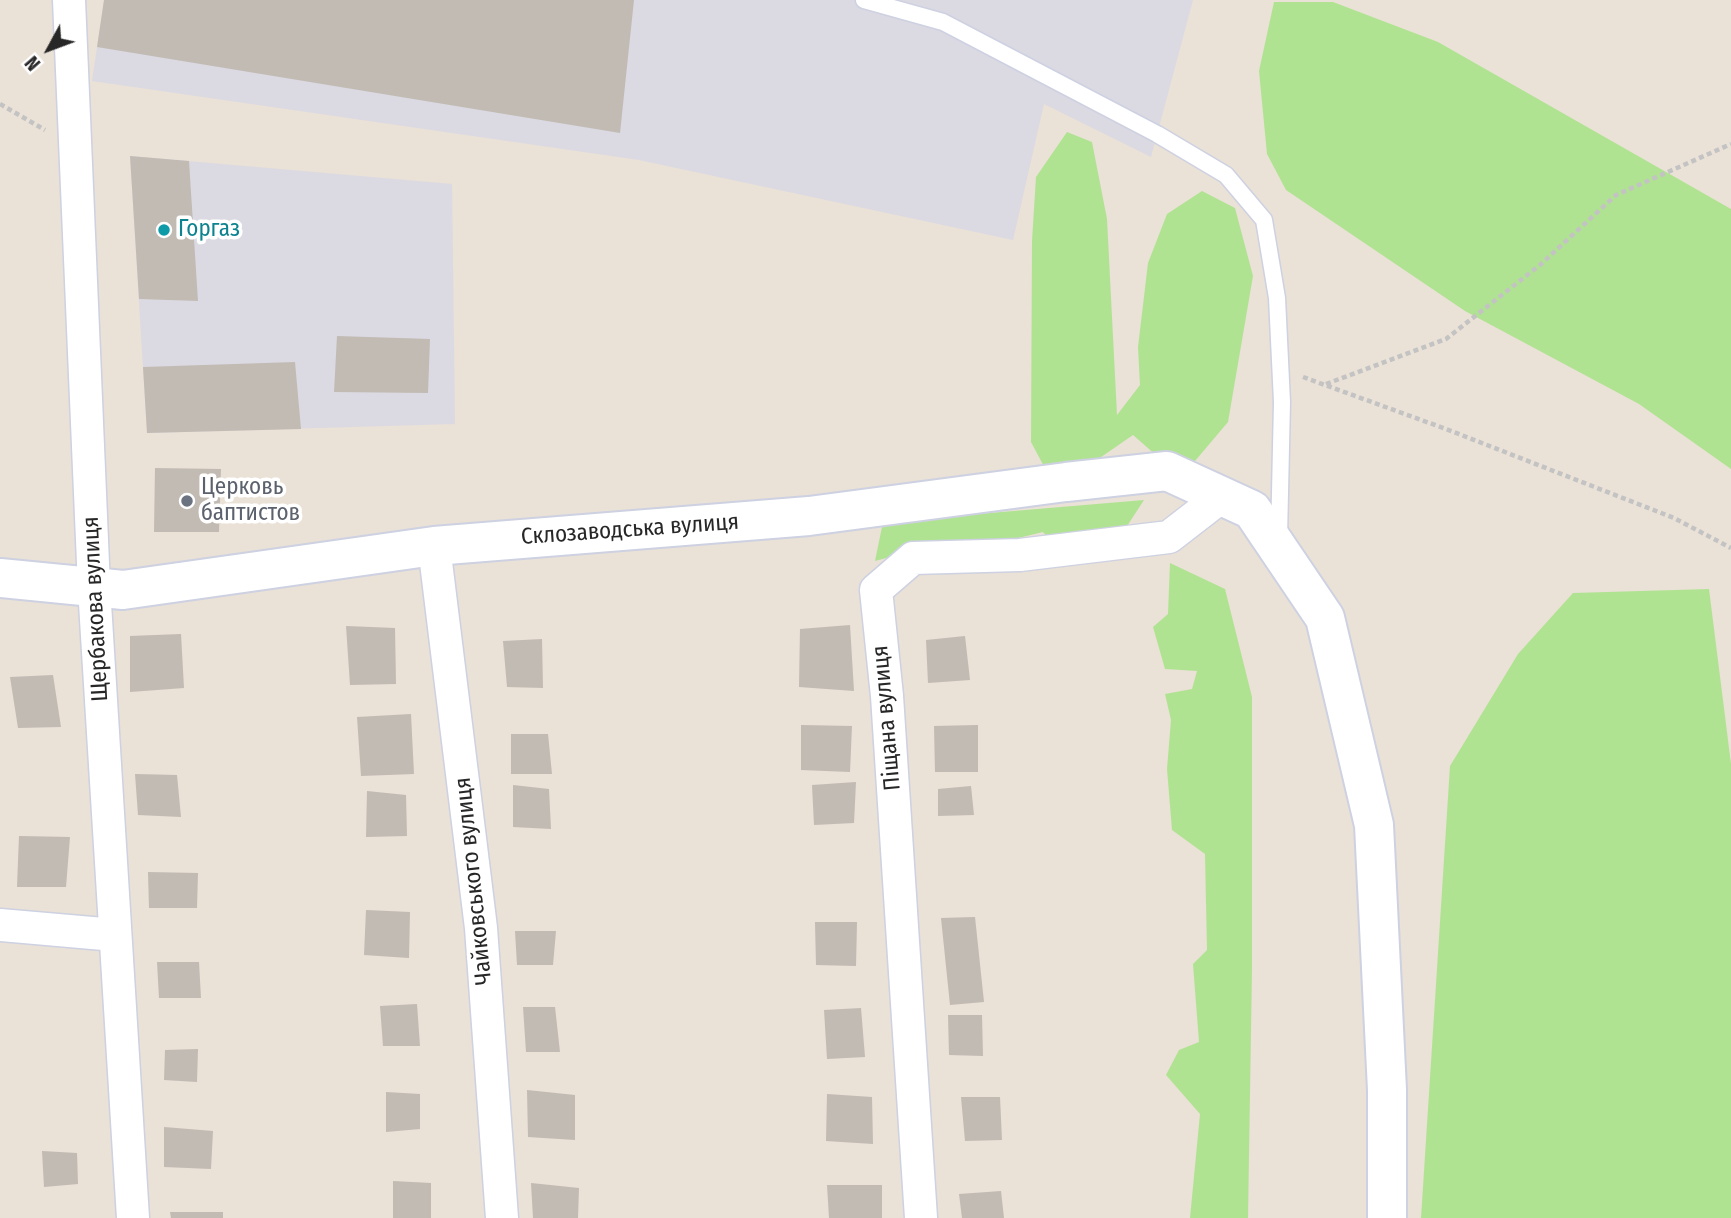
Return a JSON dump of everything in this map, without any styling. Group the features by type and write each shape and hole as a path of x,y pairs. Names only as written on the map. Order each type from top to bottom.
{"street":[{"name":"Щербакова вулиця","path":"69,0 94,587 133,1218"},
{"name":"Склозаводська вулиця","path":"0,578 123,590 434,546 809,516 1167,471 1237,503"},
{"path":"1237,503 1279,549 1325,618 1374,824 1387,1090 1387,1218"},
{"name":"Піщана вулиця","path":"921,1218 887,696 876,590 913,558 1020,555 1169,537 1237,503"},
{"name":"Чайковського вулиця","path":"434,546 481,929 502,1218"},
{"path":"0,925 115,935"}],"lane":[{"path":"864,0 943,22 1109,108 1226,175 1264,220 1277,298 1281,369 1279,549"}],"path":[{"path":"0,104 76,148"},
{"path":"1325,385 1446,339 1540,265 1616,195 1731,144"},
{"path":"1281,369 1674,518 1731,548"}],"shaded area":[{"path":"104,0 1193,0 1151,157 1044,104 1013,240 639,160 92,81"},
{"name":"Горгаз","path":"130,156 452,184 455,424 147,433"}],"green space":[{"path":"1274,2 1333,2 1438,42 1731,209 1731,469 1639,404 1465,311 1286,190 1267,154 1259,71"},
{"path":"1067,132 1092,142 1107,219 1117,415 1140,385 1138,347 1148,263 1167,214 1202,191 1235,208 1253,276 1228,422 1195,461 1165,463 1133,435 1091,464 1048,474 1031,442 1032,241 1036,177"},
{"path":"1144,500 1116,543 1052,543 1043,532 965,551 901,554 875,561 883,522"},
{"path":"1170,563 1225,589 1252,697 1248,1218 1190,1218 1200,1114 1166,1075 1179,1050 1199,1042 1193,964 1207,950 1205,854 1172,830 1167,769 1171,720 1165,694 1192,689 1197,671 1165,669 1153,627 1168,614"},
{"path":"1709,589 1731,764 1731,1218 1421,1218 1450,766 1518,654 1573,593"}],"building":[{"path":"104,0 634,0 620,133 97,47"},
{"name":"Горгаз","path":"130,156 189,161 198,301 139,299"},
{"path":"337,336 430,339 428,393 334,392"},
{"path":"295,362 301,429 147,433 143,367"},
{"name":"Церковь баптистов","path":"155,468 221,469 219,532 154,532"},
{"path":"850,625 854,691 799,687 800,629"},
{"path":"346,626 395,628 396,684 350,685"},
{"path":"181,634 184,688 130,692 130,636"},
{"path":"965,636 970,680 928,683 926,640"},
{"path":"542,639 543,688 507,687 503,641"},
{"path":"53,675 61,727 18,728 10,677"},
{"path":"411,714 414,774 361,776 357,717"},
{"path":"801,725 852,726 850,772 801,770"},
{"path":"978,725 978,772 935,772 934,726"},
{"path":"511,734 548,734 552,774 511,774"},
{"path":"135,774 177,775 181,817 138,815"},
{"path":"856,782 854,823 814,825 812,785"},
{"path":"513,785 549,789 551,829 513,827"},
{"path":"971,786 974,815 938,816 938,789"},
{"path":"367,791 406,795 407,836 366,837"},
{"path":"19,836 70,837 66,887 17,887"},
{"path":"148,872 198,873 197,908 149,908"},
{"path":"366,910 410,912 409,958 364,955"},
{"path":"975,917 984,1002 950,1005 941,918"},
{"path":"815,922 857,922 856,966 816,965"},
{"path":"515,931 556,931 553,965 517,965"},
{"path":"157,962 199,962 201,998 159,998"},
{"path":"417,1004 420,1046 383,1046 380,1006"},
{"path":"523,1007 555,1007 560,1052 526,1052"},
{"path":"861,1008 865,1057 827,1059 824,1010"},
{"path":"948,1015 982,1015 983,1056 949,1055"},
{"path":"198,1049 197,1082 164,1080 165,1050"},
{"path":"527,1090 575,1095 575,1140 528,1137"},
{"path":"386,1092 420,1094 420,1129 386,1132"},
{"path":"827,1094 872,1097 873,1144 826,1141"},
{"path":"961,1097 1000,1097 1002,1140 965,1141"},
{"path":"164,1127 213,1131 211,1169 164,1167"},
{"path":"42,1151 77,1153 78,1184 44,1187"},
{"path":"393,1181 431,1183 431,1218 393,1218"},
{"path":"531,1183 579,1188 578,1218 533,1218"},
{"path":"827,1185 882,1185 882,1218 829,1218"},
{"path":"1001,1191 1004,1218 962,1218 959,1194"},
{"path":"170,1212 223,1212 223,1218 171,1218"}],"place":[{"name":"Горгаз","path":"164,230"},
{"name":"Церковь баптистов","path":"187,501"}]}
